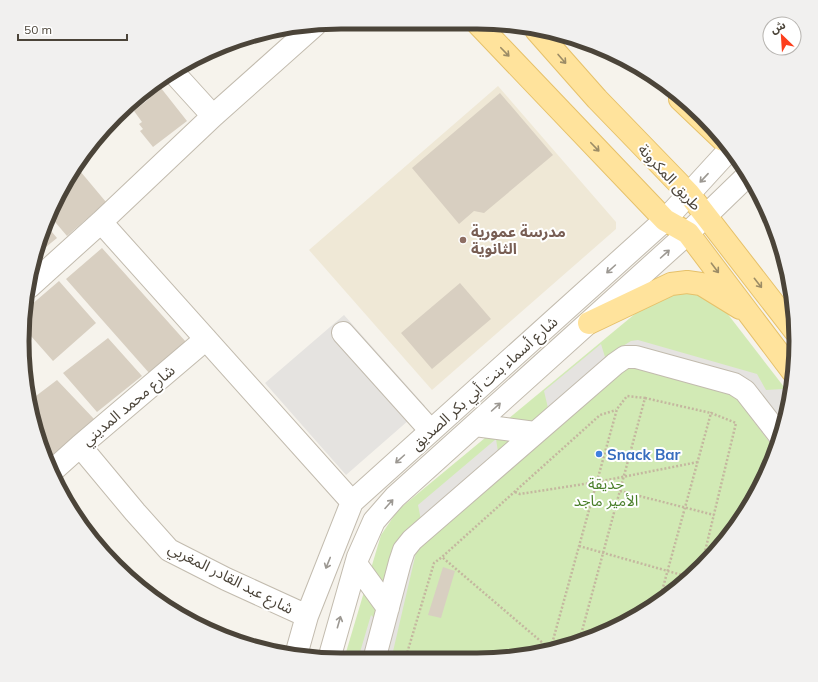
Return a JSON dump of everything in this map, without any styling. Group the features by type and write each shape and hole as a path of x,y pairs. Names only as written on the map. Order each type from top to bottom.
{"main road":[{"path":"483,29 665,220 688,233 788,365"},
{"name":"طريق المكرونة","path":"541,36 597,99 689,194 788,322"},
{"path":"589,323 671,284 687,282 701,284 750,315"}],"street":[{"path":"35,282 101,222 213,116 308,31"},
{"path":"177,76 213,116"},
{"name":"شارع أسماء بنت أبي بكر الصديق","path":"298,650 307,616 352,502 665,220 726,153"},
{"name":"شارع أسماء بنت أبي بكر الصديق","path":"330,652 358,556 374,521 395,497 688,233 743,179"},
{"path":"101,222 352,502"},
{"path":"343,333 431,431"},
{"name":"شارع محمد المديني","path":"56,467 206,339"},
{"path":"376,653 404,550 412,540 614,364 625,357 636,357 734,384 745,391 775,430"},
{"path":"476,425 535,434"},
{"name":"شارع عبد القادر المغربي","path":"80,446 169,550 226,579 307,616"},
{"path":"356,564 388,608"}],"path":[{"path":"552,644 617,409 628,396 646,398 711,413 736,423 704,556"},
{"path":"581,635 646,398"},
{"path":"407,653 434,563 600,416 617,409"},
{"path":"662,592 711,413"},
{"path":"515,492 520,494 597,482 698,462"},
{"path":"620,491 714,515"},
{"path":"579,546 684,575"},
{"path":"442,557 545,645"}],"shaded area":[{"name":"مدرسة عمورية الثانوية","path":"498,86 616,222 616,229 432,390 309,250"},
{"path":"344,315 425,406 346,475 265,383"},
{"path":"638,340 757,374 766,390 783,389 785,391 783,402 771,444 749,415 754,400 627,363 418,544 393,653 360,653 371,615 380,624 421,520 418,505 496,439 498,452 546,411 548,408 544,391 601,344 605,357 631,341"}],"green space":[{"name":"حديقة الأمير ماجد","path":"665,289 713,295 785,388 778,422 757,479 725,531 712,547 683,576 667,589 633,611 596,629 558,642 538,647 497,652 346,653 381,535 398,510"}],"building":[{"path":"160,87 187,121 153,147 140,131 143,129 139,124 142,122 134,111 150,98 148,96"},
{"path":"500,93 553,155 484,213 474,211 459,224 412,168"},
{"path":"80,171 106,202 67,236 54,220 61,203"},
{"path":"50,230 57,238 43,249"},
{"path":"102,248 186,342 150,374 66,279"},
{"path":"59,281 96,323 53,361 29,334 32,305"},
{"path":"460,283 491,319 432,369 401,333"},
{"path":"108,338 142,376 97,412 63,373"},
{"path":"57,380 95,420 52,457 40,422 34,397"},
{"path":"443,567 455,571 441,618 428,615"}],"place":[{"name":"مدرسة عمورية الثانوية","path":"463,240"},
{"name":"Snack Bar","path":"599,454"}]}
